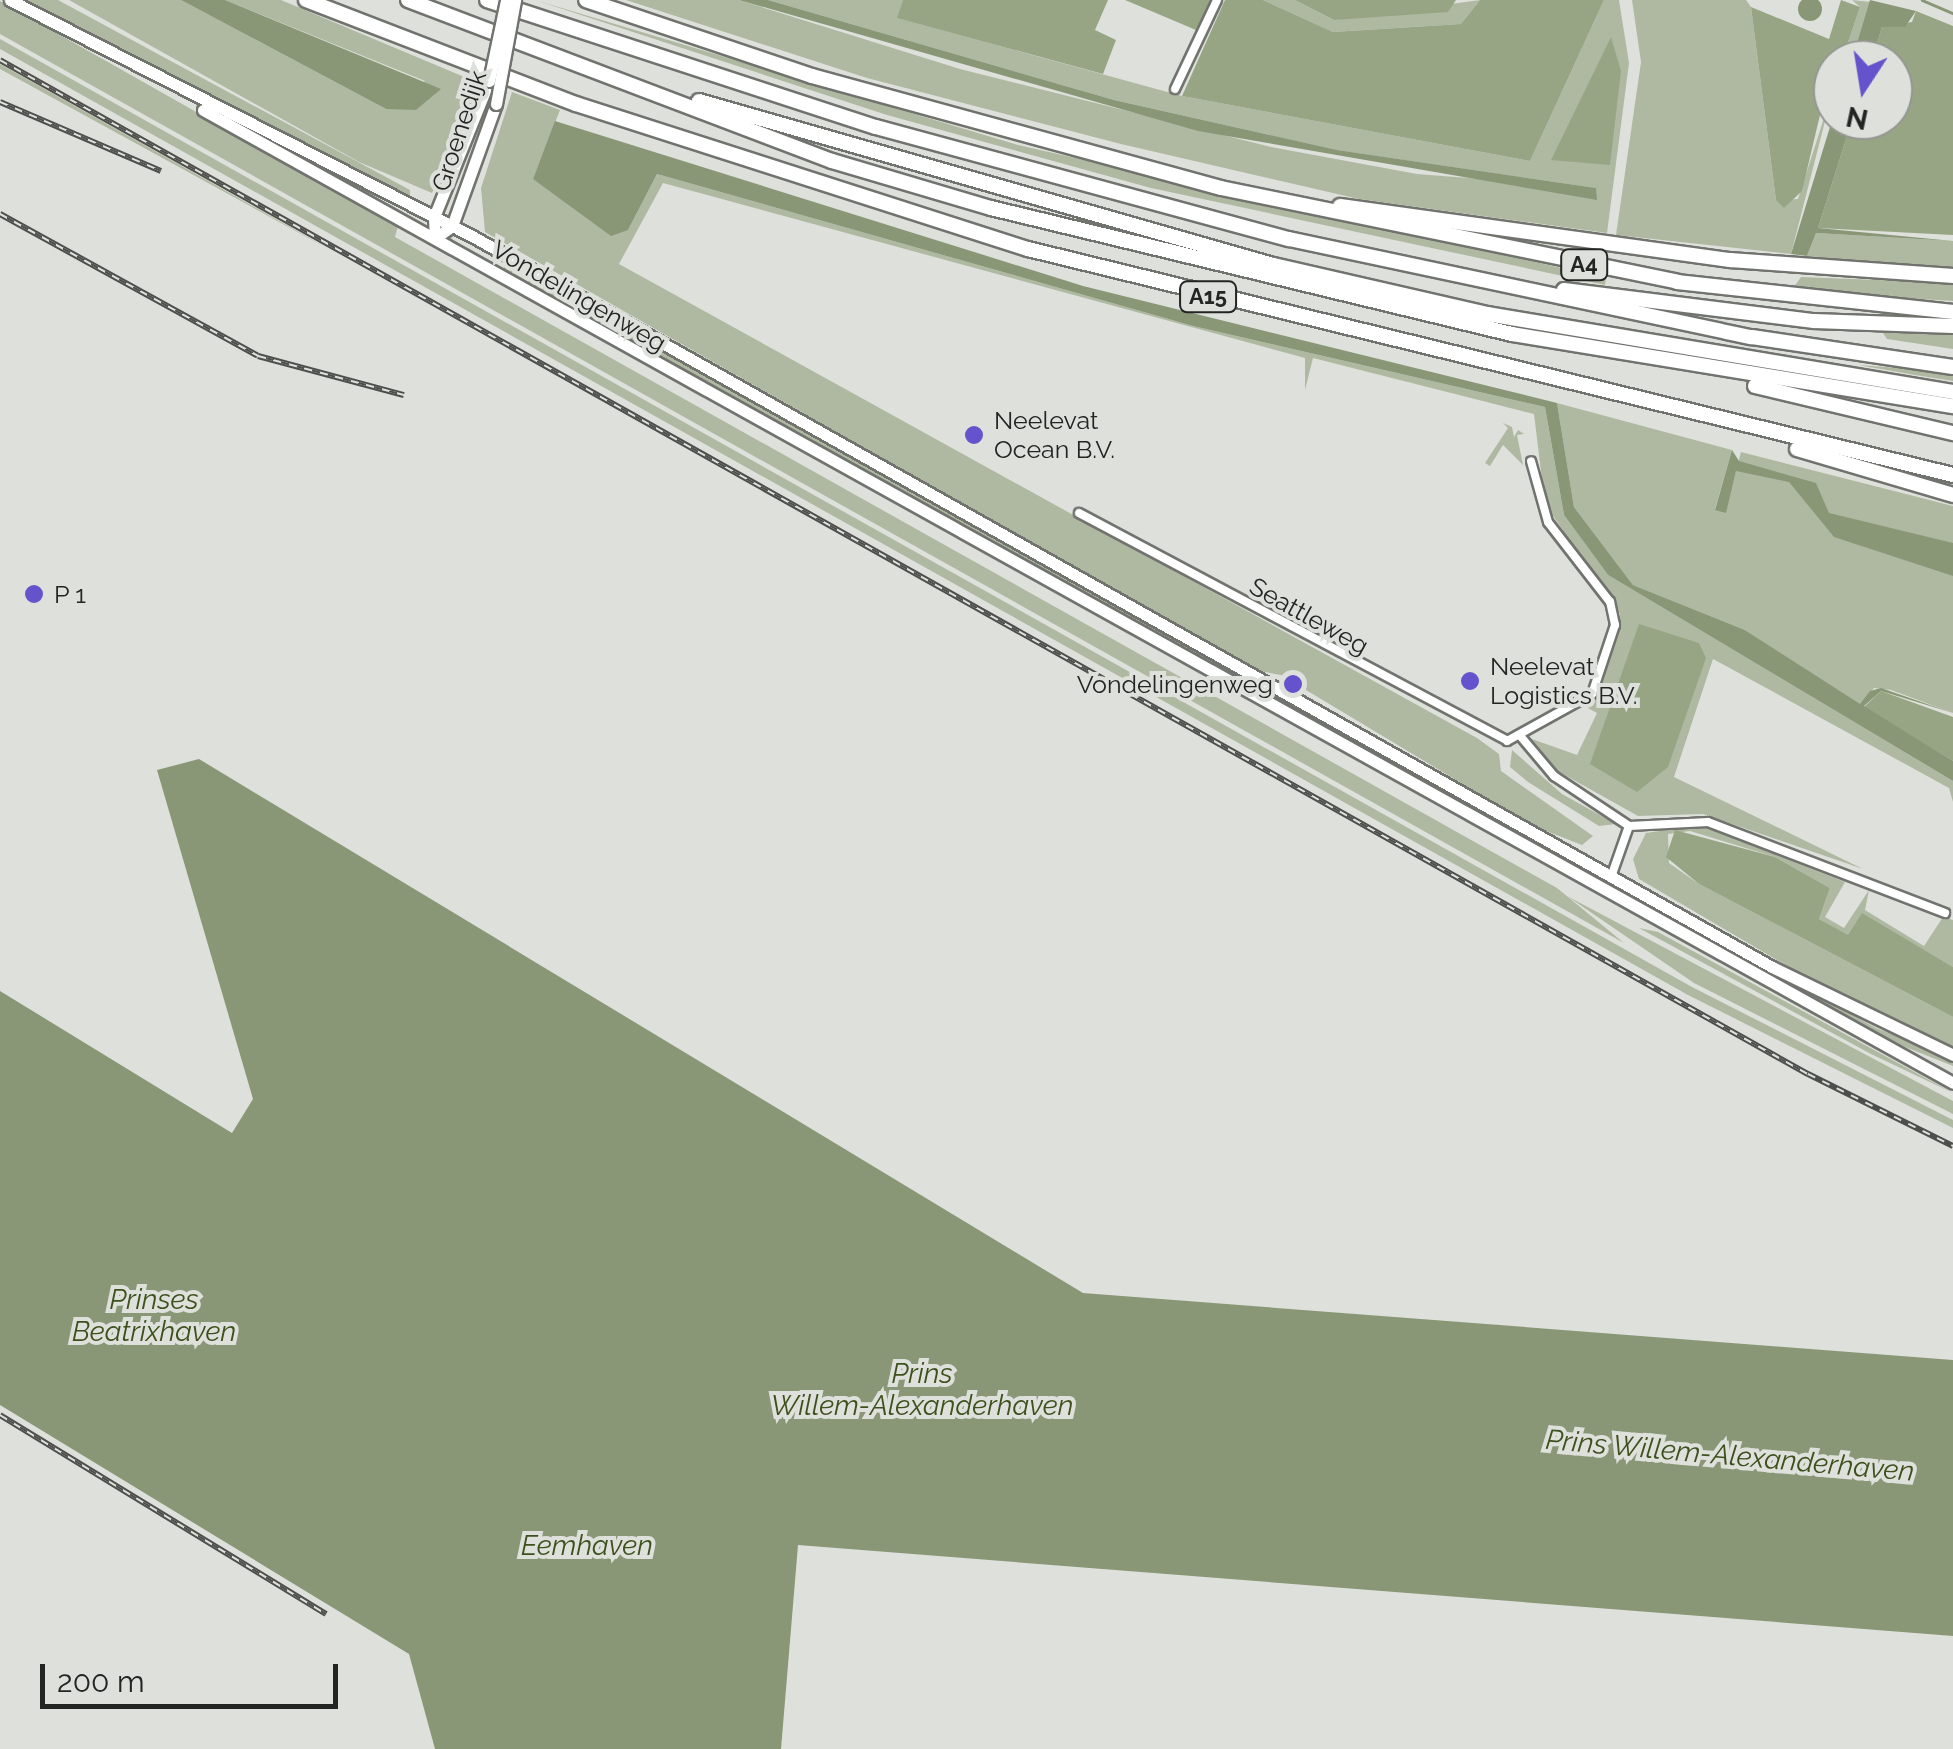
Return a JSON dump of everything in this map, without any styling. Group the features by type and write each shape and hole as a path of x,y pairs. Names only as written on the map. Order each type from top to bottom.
{"highway":[{"name":"A15","path":"306,0 879,205 1748,432 1953,494"},
{"name":"A15","path":"408,0 832,161 990,208 1266,279 1687,367 1953,433"},
{"path":"488,0 876,127 1420,270 1953,367"},
{"path":"586,0 812,76 1220,188 1730,260 1953,276"},
{"name":"A15","path":"567,60 1273,265 1487,314 1953,392"},
{"name":"A4","path":"1220,188 1677,282 1953,312"},
{"name":"A4","path":"1420,270 1727,314 1953,326"},
{"name":"A15","path":"1687,367 1953,406"},
{"name":"A15","path":"1748,432 1953,475"}],"main road":[{"name":"Vondelingenweg","path":"10,0 1602,894 1953,1082"},
{"name":"Groenedijk","path":"434,238 434,217 444,192 490,102 489,81 506,0"},
{"name":"Groenedijk","path":"434,238 452,226 490,102 515,0"},
{"name":"Vondelingenweg","path":"130,67 452,226 1612,877 1953,1055"},
{"path":"413,207 444,192"}],"street":[{"path":"1175,89 1217,0"},
{"path":"1531,462 1548,522 1610,602 1615,625 1592,694 1540,717 1522,738 1554,776 1629,826 1708,822 1945,913"},
{"name":"Seattleweg","path":"1080,514 1481,735 1522,738"},
{"path":"1602,894 1612,877 1629,826"}],"shaded area":[{"path":"21,0 58,0 410,190 410,200"},
{"path":"69,0 181,0 386,109 425,81 225,0 281,0 481,84 432,193 359,162"},
{"path":"535,0 1018,145 1606,278 1605,285 1151,188 887,115"},
{"path":"626,0 739,0 960,69 1271,147 1417,174 1595,188 1336,150 1114,100 768,0 903,0 898,18 1182,96 1530,161 1604,0 1619,0 1629,63 1607,233 1359,199 1121,144 867,78"},
{"path":"903,0 1108,0 1095,30 1116,40 1103,74 897,18"},
{"path":"1125,0 1210,0 1196,30"},
{"path":"1225,0 1263,0 1333,32 1461,24 1480,0 1604,0 1530,161 1182,96"},
{"path":"1263,0 1295,0 1334,20 1480,0 1461,24 1333,32"},
{"path":"1295,0 1456,0 1448,12 1334,20"},
{"path":"1632,0 1746,0 1751,7 1776,200 1798,199 1817,140 1820,140 1791,254 1616,235 1641,62"},
{"path":"1841,0 1860,7 1849,40 1813,40 1814,140 1802,191 1784,208 1776,200 1751,7 1829,39"},
{"path":"1852,0 1871,2 1859,40 1849,40 1860,7"},
{"path":"0,1 398,226 395,237 1557,888 1624,943 0,34"},
{"path":"1916,11 1953,26 1953,235 1818,228 1846,140 1913,140 1913,40 1878,40 1882,27 1912,22"},
{"path":"1611,37 1621,71 1610,165 1551,160"},
{"path":"0,39 1692,987 1953,1120 1953,1128 1688,995 0,49"},
{"path":"0,64 173,161 334,252 0,69"},
{"path":"512,92 560,110 533,179 628,230 657,174 1193,326 1545,407 1564,515 1608,575 1953,781 1953,802 1949,788 1713,659 1674,777 1863,869 1703,814 1638,816 1554,769 1532,739 1577,755 1597,713 1584,706 1598,693 1620,614 1545,504 1534,414 1313,358 1305,390 1305,358 663,183 619,264 1477,738 1499,754 1501,771 1593,836 1582,845 1531,825 1281,675 1254,670 485,232 481,188"},
{"path":"1816,233 1953,241 1953,270 1807,256"},
{"path":"506,264 1540,844 1429,790 503,270"},
{"path":"1801,277 1953,283 1953,301 1810,292 1794,287"},
{"path":"1883,333 1953,333 1953,349 1887,339"},
{"path":"1858,365 1953,372 1953,381 1915,375"},
{"path":"1557,403 1732,450 1715,509 1725,512 1741,452 1953,506 1953,713 1891,690 1874,688 1860,705 1745,630 1633,585 1574,507"},
{"path":"1503,423 1512,427 1514,437 1518,430 1524,434 1517,435 1523,465 1503,445 1490,466 1485,463 1508,428"},
{"path":"1639,624 1699,643 1706,658 1668,767 1637,792 1590,764"},
{"path":"1881,691 1953,717 1953,761 1864,707"},
{"path":"1512,750 1562,794 1616,824 1599,826 1528,782 1510,767"},
{"path":"1700,825 1845,882 1825,917 1844,928 1869,890 1865,910 1924,946 1943,917 1953,920 1953,967 1862,914 1848,936 1819,919 1830,888 1775,857 1690,831 1668,834 1669,863 1699,884 1953,1017 1953,1049 1825,988 1639,879 1633,859 1646,833"},
{"path":"1675,830 1775,857 1830,888 1819,919 1848,935 1862,913 1953,967 1953,1017 1699,884 1666,857"},
{"path":"1619,888 1876,1028 1953,1059 1953,1066 1875,1035"},
{"path":"1567,896 1953,1101 1953,1114 1694,983"},
{"path":"1639,928 1658,932 1953,1093 1871,1054"}],"water":[{"path":"1810,-3 1819,0 1819,18 1810,21 1801,18 1798,9 1801,0"},
{"path":"181,0 225,0 441,89 416,110 386,109"},
{"path":"739,0 768,0 1114,100 1337,150 1596,188 1597,200 1198,131"},
{"path":"1870,0 1916,11 1905,27 1882,27 1878,40 1858,40"},
{"path":"555,121 1083,286 1557,403 1574,507 1633,585 1745,630 1860,704 1870,691 1881,688 1953,713 1881,691 1864,706 1953,761 1953,781 1608,575 1564,515 1545,407 1193,326 657,174 628,230 611,236 533,179"},
{"path":"1826,140 1846,140 1818,228 1953,241 1816,233 1807,256 1791,254"},
{"path":"1732,450 1739,461 1816,483 1829,513 1953,543 1953,576 1834,537 1789,482 1736,471 1726,513 1715,510"},
{"path":"199,759 1083,1293 1953,1360 1953,1636 798,1545 781,1749 435,1749 409,1654 0,1405 0,991 232,1133 253,1099 157,770"}],"waterway":[{"path":"1922,0 1953,13"}],"railway":[{"path":"0,60 1808,1074 1953,1146"},
{"path":"0,102 161,171"},
{"path":"0,214 258,356 404,395"},
{"path":"0,1415 326,1614"}],"place":[{"name":"Neelevat Ocean B.V.","path":"974,435"},
{"name":"P 1","path":"34,594"},
{"name":"Neelevat Logistics B.V.","path":"1470,681"},
{"name":"Vondelingenweg","path":"1293,684"}],"water label":[{"name":"Prinses Beatrixhaven","path":"154,1316"},
{"name":"Prins Willem-Alexanderhaven","path":"922,1390"},
{"name":"Prins Willem-Alexanderhaven","path":"1730,1456"},
{"name":"Eemhaven","path":"587,1546"}]}
